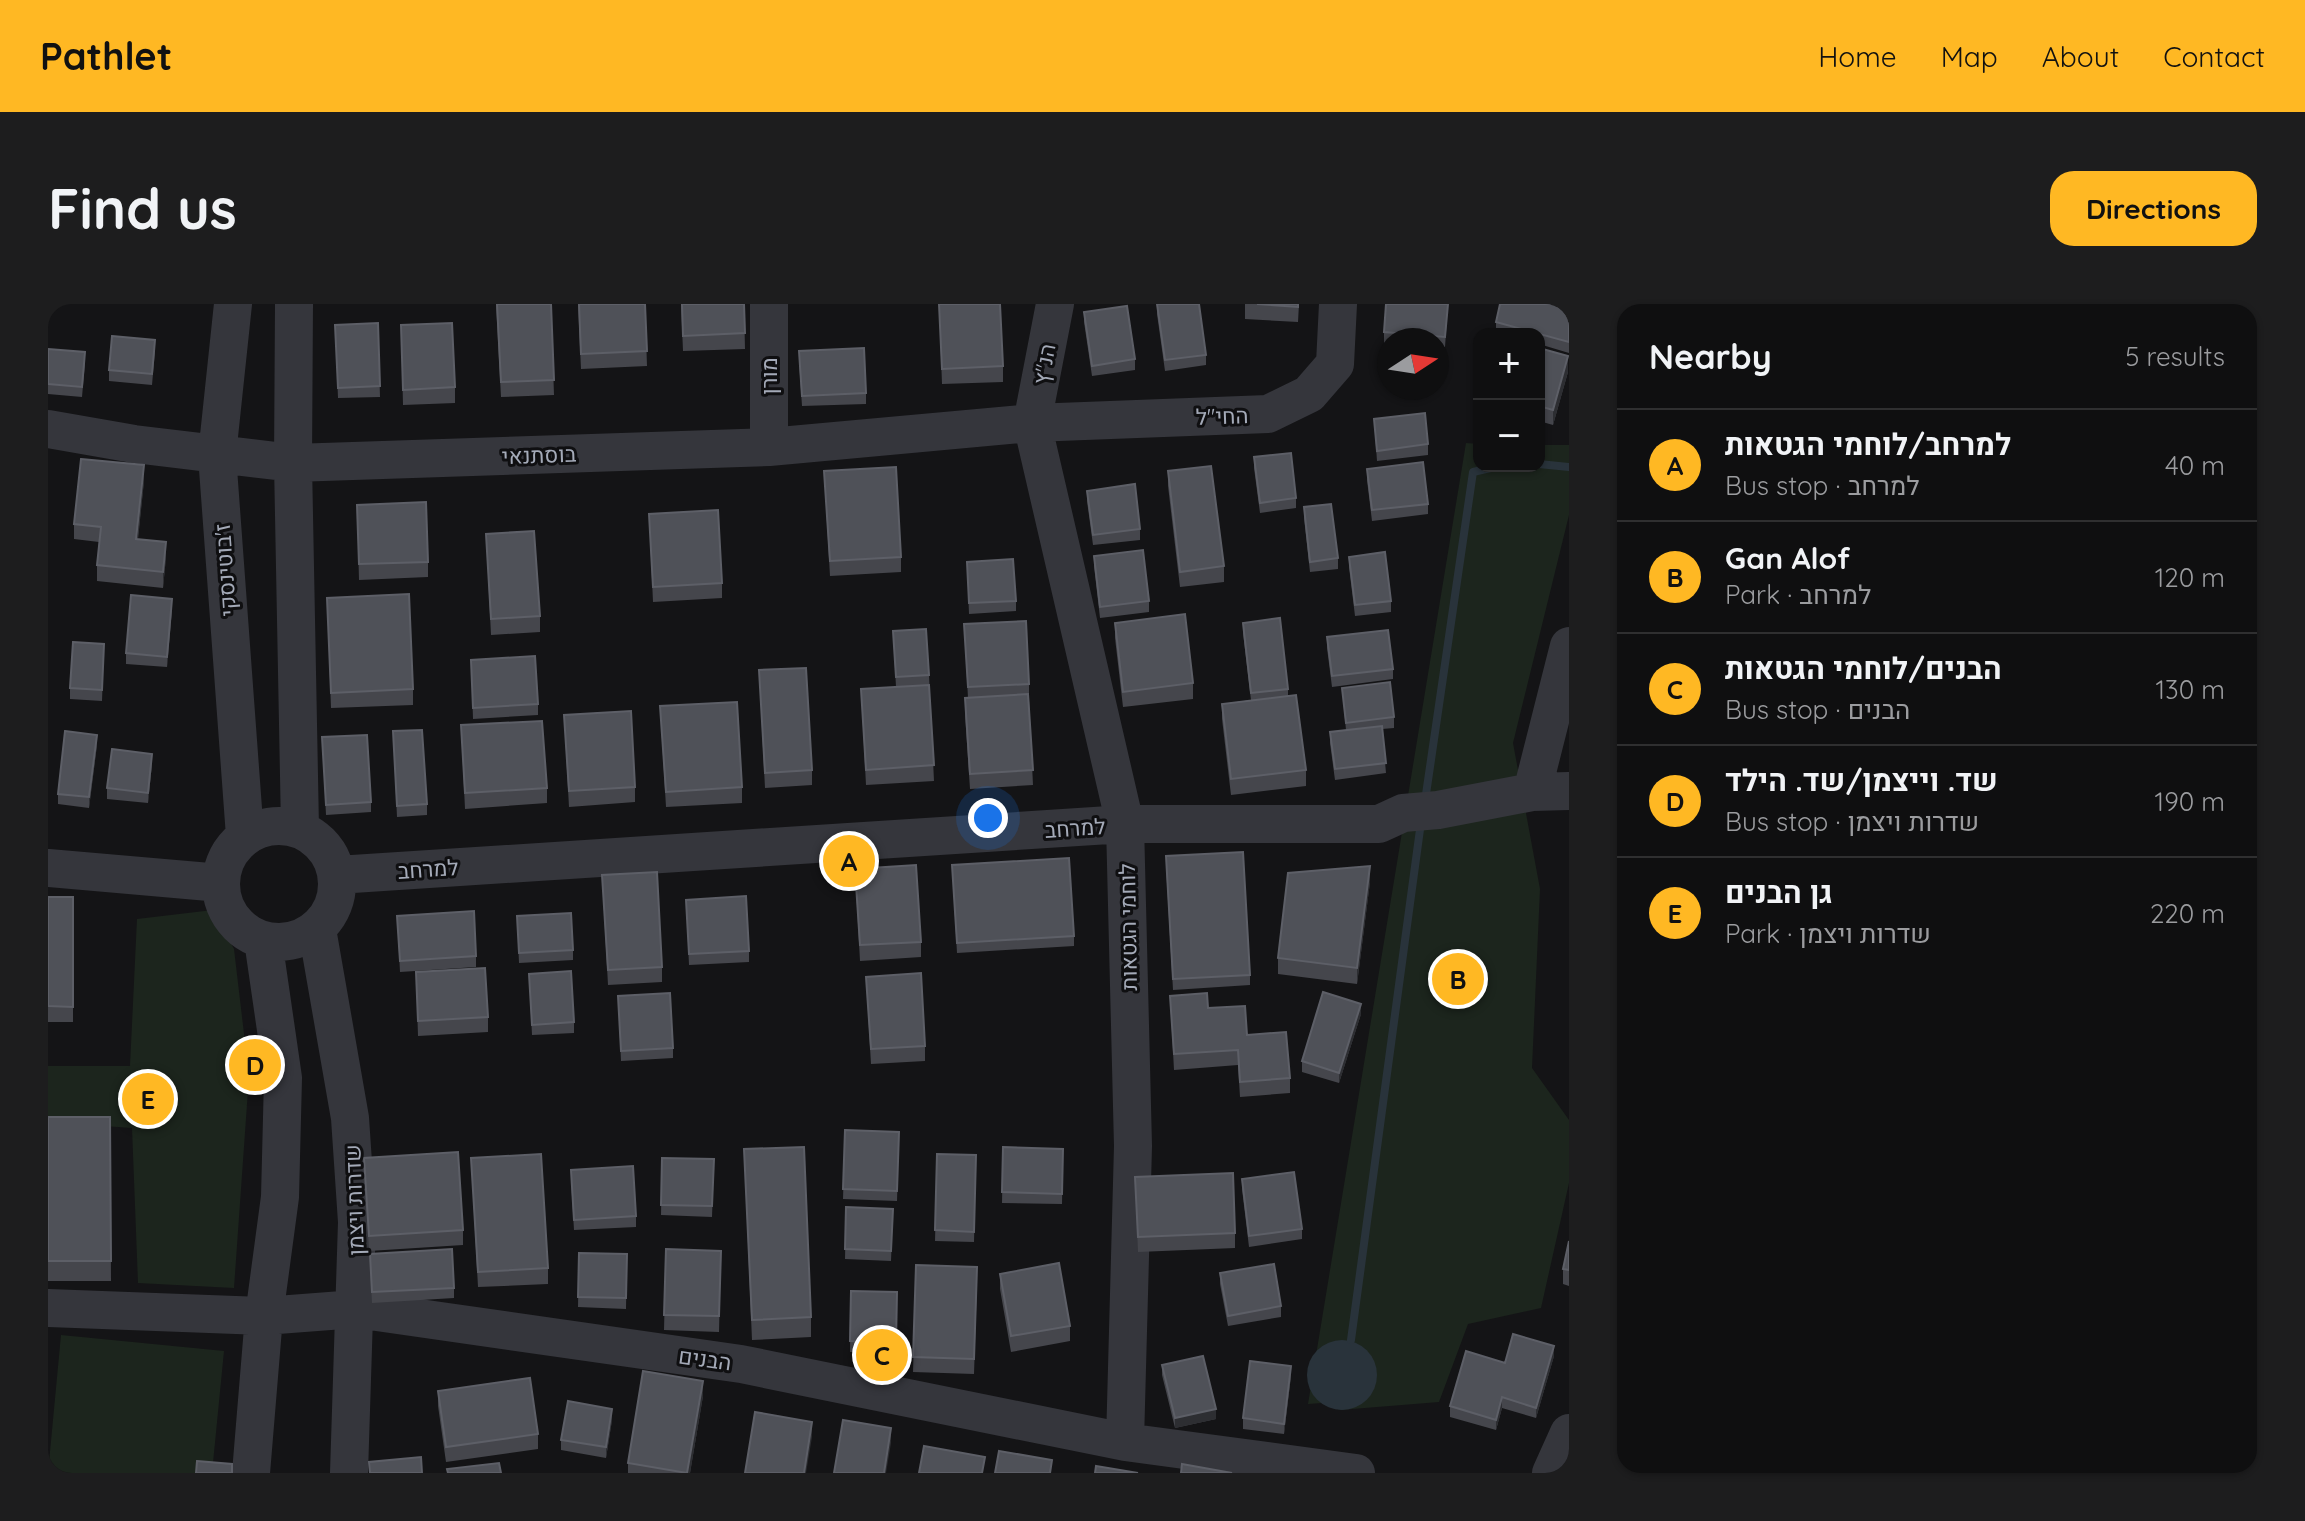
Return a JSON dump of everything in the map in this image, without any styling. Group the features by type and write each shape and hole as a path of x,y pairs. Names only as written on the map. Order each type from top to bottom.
{"street":[{"name":"ז'בוטינסקי","path":"233,304 217,455 245,836"},
{"path":"294,304 293,463 300,828"},
{"name":"מורן","path":"769,304 769,447"},
{"name":"הנ\"ץ","path":"1032,423 1055,304"},
{"name":"החי\"ל","path":"1032,423 1268,414 1309,394 1335,364 1338,304"},
{"name":"בוסתנאי","path":"48,429 217,455 293,463 769,447 1032,423"},
{"name":"לוחמי הגטאות","path":"1032,423 1125,824 1133,1146 1125,1442"},
{"path":"1551,792 1569,646"},
{"name":"למרחב","path":"337,875 1125,824 1379,824 1403,813 1551,792"},
{"path":"281,824 300,828 318,839 331,855 337,875 337,895 330,914 317,929 300,939 282,943 263,940 246,932 232,919 223,902 223,865 232,849 245,836 262,827 281,824"},
{"path":"48,868 221,883"},
{"name":"שדרות ויצמן","path":"317,929 350,1118 357,1222 349,1473"},
{"path":"251,1473 264,1316 280,1197 283,1078 263,940"},
{"name":"הבנים","path":"48,1308 264,1316 356,1309 741,1364 1125,1442 1356,1473"},
{"path":"1551,1473 1569,1433"}],"shaded area":[{"path":"1466,443 1473,444 1473,472 1545,472 1545,445 1569,445 1569,515 1513,743 1540,889 1532,1068 1569,1120 1569,1183 1541,1308 1468,1324 1439,1402 1340,1410 1322,1403 1308,1404"},
{"path":"213,910 234,949 249,1076 234,1288 138,1283 132,1128 48,1122 48,1066 130,1066 137,919"},
{"path":"61,1335 224,1351 212,1473 48,1473"},
{"path":"1342,1340 1367,1350 1377,1375 1367,1400 1342,1410 1317,1400 1307,1375 1317,1350"}],"building":[{"path":"497,304 551,304 554,380 501,382"},
{"path":"579,304 645,304 647,351 581,354"},
{"path":"682,304 744,304 745,333 683,336"},
{"path":"939,304 1000,304 1003,366 942,369"},
{"path":"1157,304 1199,304 1206,355 1165,360"},
{"path":"1257,304 1298,304 1298,307"},
{"path":"1386,304 1448,304 1446,328 1384,328"},
{"path":"1500,304 1569,304 1569,342 1545,335 1545,328 1518,328 1496,322"},
{"path":"1127,306 1135,359 1092,366 1084,312"},
{"path":"378,323 380,386 338,388 335,325"},
{"path":"452,323 455,387 403,390 401,325"},
{"path":"112,336 155,340 152,374 109,370"},
{"path":"864,348 866,393 802,396 799,351"},
{"path":"48,349 85,352 82,387 48,384"},
{"path":"1545,350 1568,356 1553,410 1545,408"},
{"path":"1425,413 1428,444 1377,451 1374,419"},
{"path":"1291,453 1296,498 1260,503 1254,457"},
{"path":"81,459 144,465 136,539 166,542 163,572 97,565 101,527 74,524"},
{"path":"1423,462 1428,504 1372,510 1367,469"},
{"path":"1211,466 1224,566 1180,572 1168,471"},
{"path":"896,467 901,557 830,561 824,471"},
{"path":"1135,484 1140,529 1093,535 1087,491"},
{"path":"426,502 428,562 359,564 357,505"},
{"path":"1331,504 1338,558 1310,562 1304,507"},
{"path":"718,510 722,583 653,587 649,514"},
{"path":"534,531 540,616 491,619 486,534"},
{"path":"1143,550 1149,601 1100,607 1094,556"},
{"path":"1385,552 1391,601 1355,605 1349,557"},
{"path":"1013,559 1016,601 969,603 967,562"},
{"path":"409,594 413,689 331,693 327,598"},
{"path":"131,595 172,599 167,657 126,653"},
{"path":"1185,614 1193,683 1123,692 1115,623"},
{"path":"1280,618 1288,689 1251,693 1243,623"},
{"path":"1026,621 1029,684 968,687 964,624"},
{"path":"926,629 929,675 896,677 893,631"},
{"path":"1388,630 1393,669 1332,676 1327,637"},
{"path":"73,642 104,644 102,690 70,688"},
{"path":"535,656 538,704 473,708 471,660"},
{"path":"806,668 812,770 765,773 759,670"},
{"path":"1390,682 1394,717 1346,723 1342,688"},
{"path":"929,685 934,765 866,770 861,689"},
{"path":"1028,694 1033,770 970,774 965,698"},
{"path":"1296,695 1306,770 1231,779 1222,704"},
{"path":"737,702 742,787 666,792 660,706"},
{"path":"631,711 635,787 569,791 564,715"},
{"path":"542,721 547,788 465,793 461,725"},
{"path":"1382,726 1386,763 1335,769 1330,732"},
{"path":"422,730 427,804 397,806 393,731"},
{"path":"65,731 97,735 89,797 58,794"},
{"path":"367,735 371,802 326,805 322,737"},
{"path":"112,749 152,754 148,793 107,788"},
{"path":"1243,852 1250,975 1173,979 1166,856"},
{"path":"1069,858 1074,936 957,943 952,865"},
{"path":"916,865 921,942 860,945 855,869"},
{"path":"1370,866 1357,968 1278,958 1288,873"},
{"path":"657,872 662,967 608,970 602,875"},
{"path":"746,896 749,951 689,954 686,900"},
{"path":"48,897 73,897 73,1007 48,1006"},
{"path":"474,911 476,956 400,961 397,916"},
{"path":"571,913 573,950 519,953 517,916"},
{"path":"485,968 488,1017 418,1021 416,972"},
{"path":"571,971 574,1022 532,1025 529,974"},
{"path":"921,973 925,1046 871,1049 866,977"},
{"path":"1323,992 1361,1004 1339,1073 1302,1061"},
{"path":"670,993 673,1048 621,1051 618,996"},
{"path":"1207,993 1208,1008 1245,1006 1247,1035 1286,1032 1290,1078 1240,1082 1238,1050 1174,1054 1170,996"},
{"path":"48,1117 110,1117 111,1261 48,1261"},
{"path":"845,1130 899,1132 897,1191 843,1189"},
{"path":"804,1147 811,1317 752,1320 744,1149"},
{"path":"1003,1147 1063,1149 1062,1194 1002,1192"},
{"path":"458,1152 463,1230 369,1236 364,1158"},
{"path":"541,1154 548,1268 478,1272 471,1158"},
{"path":"937,1154 976,1155 974,1232 935,1230"},
{"path":"662,1158 714,1159 712,1206 661,1205"},
{"path":"633,1166 636,1216 574,1220 571,1170"},
{"path":"1294,1172 1302,1229 1249,1236 1242,1179"},
{"path":"1233,1173 1235,1233 1138,1237 1135,1177"},
{"path":"846,1207 893,1209 891,1251 845,1249"},
{"path":"1569,1241 1569,1270 1563,1269"},
{"path":"452,1249 454,1288 372,1292 370,1254"},
{"path":"666,1249 721,1251 719,1316 664,1315"},
{"path":"579,1253 627,1254 626,1298 578,1297"},
{"path":"1059,1263 1070,1326 1011,1336 1000,1274"},
{"path":"1274,1264 1281,1306 1228,1316 1220,1273"},
{"path":"916,1265 977,1267 974,1359 913,1357"},
{"path":"851,1291 897,1292 896,1343 850,1341"},
{"path":"1513,1334 1554,1346 1536,1408 1502,1397 1496,1420 1450,1406 1466,1351 1505,1363"},
{"path":"1203,1356 1216,1409 1175,1418 1162,1365"},
{"path":"1250,1361 1291,1366 1284,1424 1243,1418"},
{"path":"643,1371 703,1381 687,1473 628,1463"},
{"path":"530,1378 538,1434 446,1447 438,1391"},
{"path":"568,1401 612,1409 606,1447 561,1440"},
{"path":"755,1412 812,1422 804,1473 745,1473"},
{"path":"843,1420 891,1428 884,1473 834,1473"},
{"path":"924,1446 985,1457 982,1473 919,1473"},
{"path":"999,1451 1052,1460 1050,1473 995,1473"},
{"path":"421,1457 422,1473 370,1473 369,1462"},
{"path":"197,1461 232,1464 232,1473 196,1473"},
{"path":"499,1463 501,1473 448,1473 447,1469"},
{"path":"1182,1464 1232,1473 1181,1473"},
{"path":"1096,1466 1138,1473 1095,1473"}],"waterway":[{"path":"1545,465 1569,467"},
{"path":"1425,801 1473,472"},
{"path":"1351,1340 1421,822"}],"place":[{"name":"למרחב/לוחמי הגטאות","path":"849,861"},
{"name":"Gan Alof","path":"1458,979"},
{"name":"שד. וייצמן/שד. הילד","path":"255,1065"},
{"name":"גן הבנים","path":"148,1099"},
{"name":"הבנים/לוחמי הגטאות","path":"882,1355"}]}
